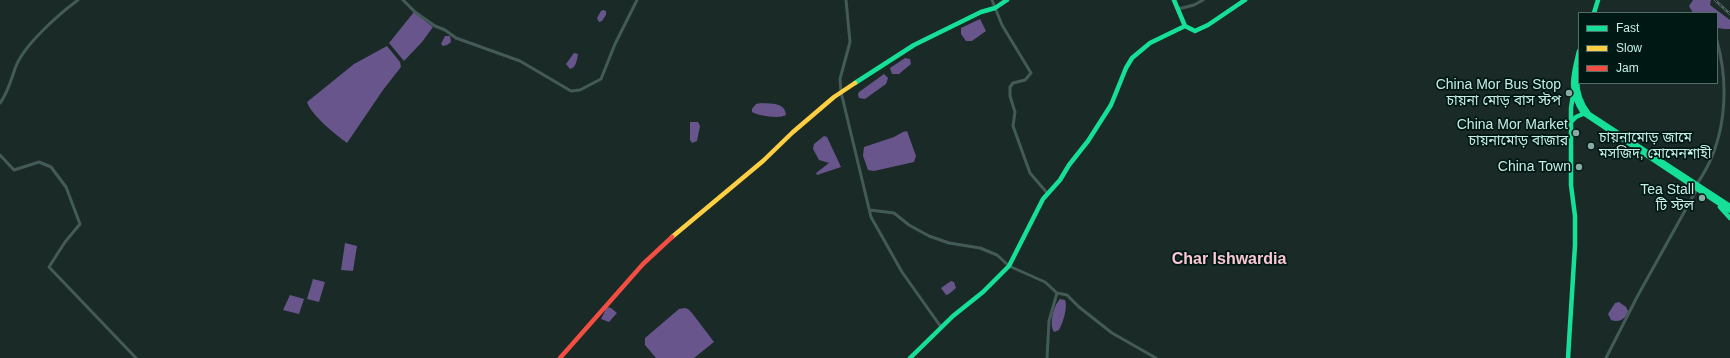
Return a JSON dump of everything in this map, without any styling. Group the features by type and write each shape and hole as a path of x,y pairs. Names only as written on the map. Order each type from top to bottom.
{"street":[{"path":"0,103 7,94 16,65 26,51 46,27 78,0"},
{"path":"403,0 435,26 445,30 456,38 520,61 571,90 580,90 601,79 615,44 637,0"},
{"path":"846,0 850,42 840,78 841,92 871,217 902,272 941,327"},
{"path":"992,0 1002,25 1031,73 1025,80 1013,82 1010,87 1010,96 1015,112 1013,126 1030,172 1048,194"},
{"path":"560,358 643,264 673,235 763,161 793,132 841,92 914,45 981,12 995,8 1007,0"},
{"path":"1174,0 1185,26 1196,31 1203,28 1231,7 1245,0"},
{"path":"1178,9 1194,5 1203,0"},
{"path":"1592,12 1594,0"},
{"path":"1592,12 1598,0"},
{"path":"910,358 941,327 984,292 1009,266 1034,216 1048,194 1088,141 1108,110 1132,58 1150,43 1185,26"},
{"path":"1606,358 1637,297 1709,165 1713,154 1725,109 1726,92 1722,59 1718,45"},
{"path":"1568,358 1575,245 1575,216 1571,185 1570,108 1572,84 1578,56"},
{"path":"1578,72 1576,89 1578,98 1586,113"},
{"path":"1572,95 1575,102 1586,113 1718,201 1730,211"},
{"path":"1571,122 1576,117 1586,113"},
{"path":"0,155 14,170 39,162 51,167 66,187 80,224 65,242 49,267 136,358"},
{"path":"1718,201 1730,203"},
{"path":"1718,201 1730,206"},
{"path":"1718,201 1730,218"},
{"path":"870,210 894,213 920,231 949,243 980,248 997,255 1009,266 1044,282 1057,293 1067,295 1079,307 1112,332 1156,358"},
{"path":"1047,358 1049,321 1057,293"}],"shaded area":[{"path":"1693,0 1711,0 1710,5 1730,20 1730,29 1718,28 1718,12 1692,12 1689,6"},
{"path":"603,10 606,11 606,15 602,21 599,22 597,18"},
{"path":"414,12 433,27 422,42 404,61 389,43"},
{"path":"980,19 986,31 972,41 966,41 961,34 961,28"},
{"path":"445,36 450,36 451,42 443,46 441,44"},
{"path":"387,46 400,62 401,67 383,90 347,143 313,113 307,102 354,64"},
{"path":"574,53 578,54 577,61 574,67 570,69 566,64"},
{"path":"905,58 910,59 911,64 899,74 892,74 890,68"},
{"path":"884,74 888,78 886,84 865,99 859,98 859,92"},
{"path":"756,104 777,104 783,108 786,115 779,117 759,115 752,112 752,109"},
{"path":"690,122 698,122 700,126 697,141 692,143 690,140"},
{"path":"907,131 916,156 914,162 874,171 868,170 863,156 864,147"},
{"path":"824,136 827,137 841,167 817,175 816,173 829,163 819,160 813,149 814,144"},
{"path":"345,243 357,246 353,271 341,270"},
{"path":"313,279 325,282 319,302 307,299"},
{"path":"951,281 954,282 956,288 946,295 941,288"},
{"path":"290,295 304,299 299,314 283,310"},
{"path":"1060,299 1065,300 1065,311 1059,330 1054,332 1052,316 1055,306"},
{"path":"1619,302 1626,307 1628,311 1627,314 1619,321 1611,320 1608,314 1615,303"},
{"path":"607,307 611,308 617,313 609,322 601,319"},
{"path":"685,308 692,313 714,342 694,358 656,358 645,345 645,338 679,309"}],"railway":[{"path":"1715,0 1730,14"}],"traffic: fast":[{"path":"855,83 914,45 981,12 995,8 1007,0"},
{"path":"1174,0 1185,26 1195,31 1208,25 1245,0"},
{"path":"1594,12 1598,0"},
{"path":"910,358 953,316 983,292 1009,266 1043,199 1060,180 1069,165 1088,141 1111,105 1126,68 1132,58 1150,43 1185,26"},
{"path":"1578,55 1573,83 1575,97 1583,113 1730,211"},
{"path":"1578,69 1578,93 1585,109 1589,114 1730,206"},
{"path":"1568,358 1575,245 1575,216 1571,185 1571,108 1573,95"},
{"path":"1571,122 1576,117 1585,113"},
{"path":"1720,207 1730,218"}],"traffic: slow":[{"path":"672,237 763,161 793,132 834,97 855,83"}],"traffic: jam":[{"path":"560,358 643,264 672,237"}],"place":[{"name":"China Mor Bus Stop চায়না মোড় বাস স্টপ","path":"1569,93"},
{"name":"China Mor Market চায়নামোড় বাজার","path":"1576,133"},
{"name":"চায়নামোড় জামে মসজিদ, মোমেনশাহী","path":"1591,146"},
{"name":"China Town","path":"1579,167"},
{"name":"Tea Stall টি স্টল","path":"1702,198"}],"district":[{"name":"Char Ishwardia","path":"1229,260"}]}
